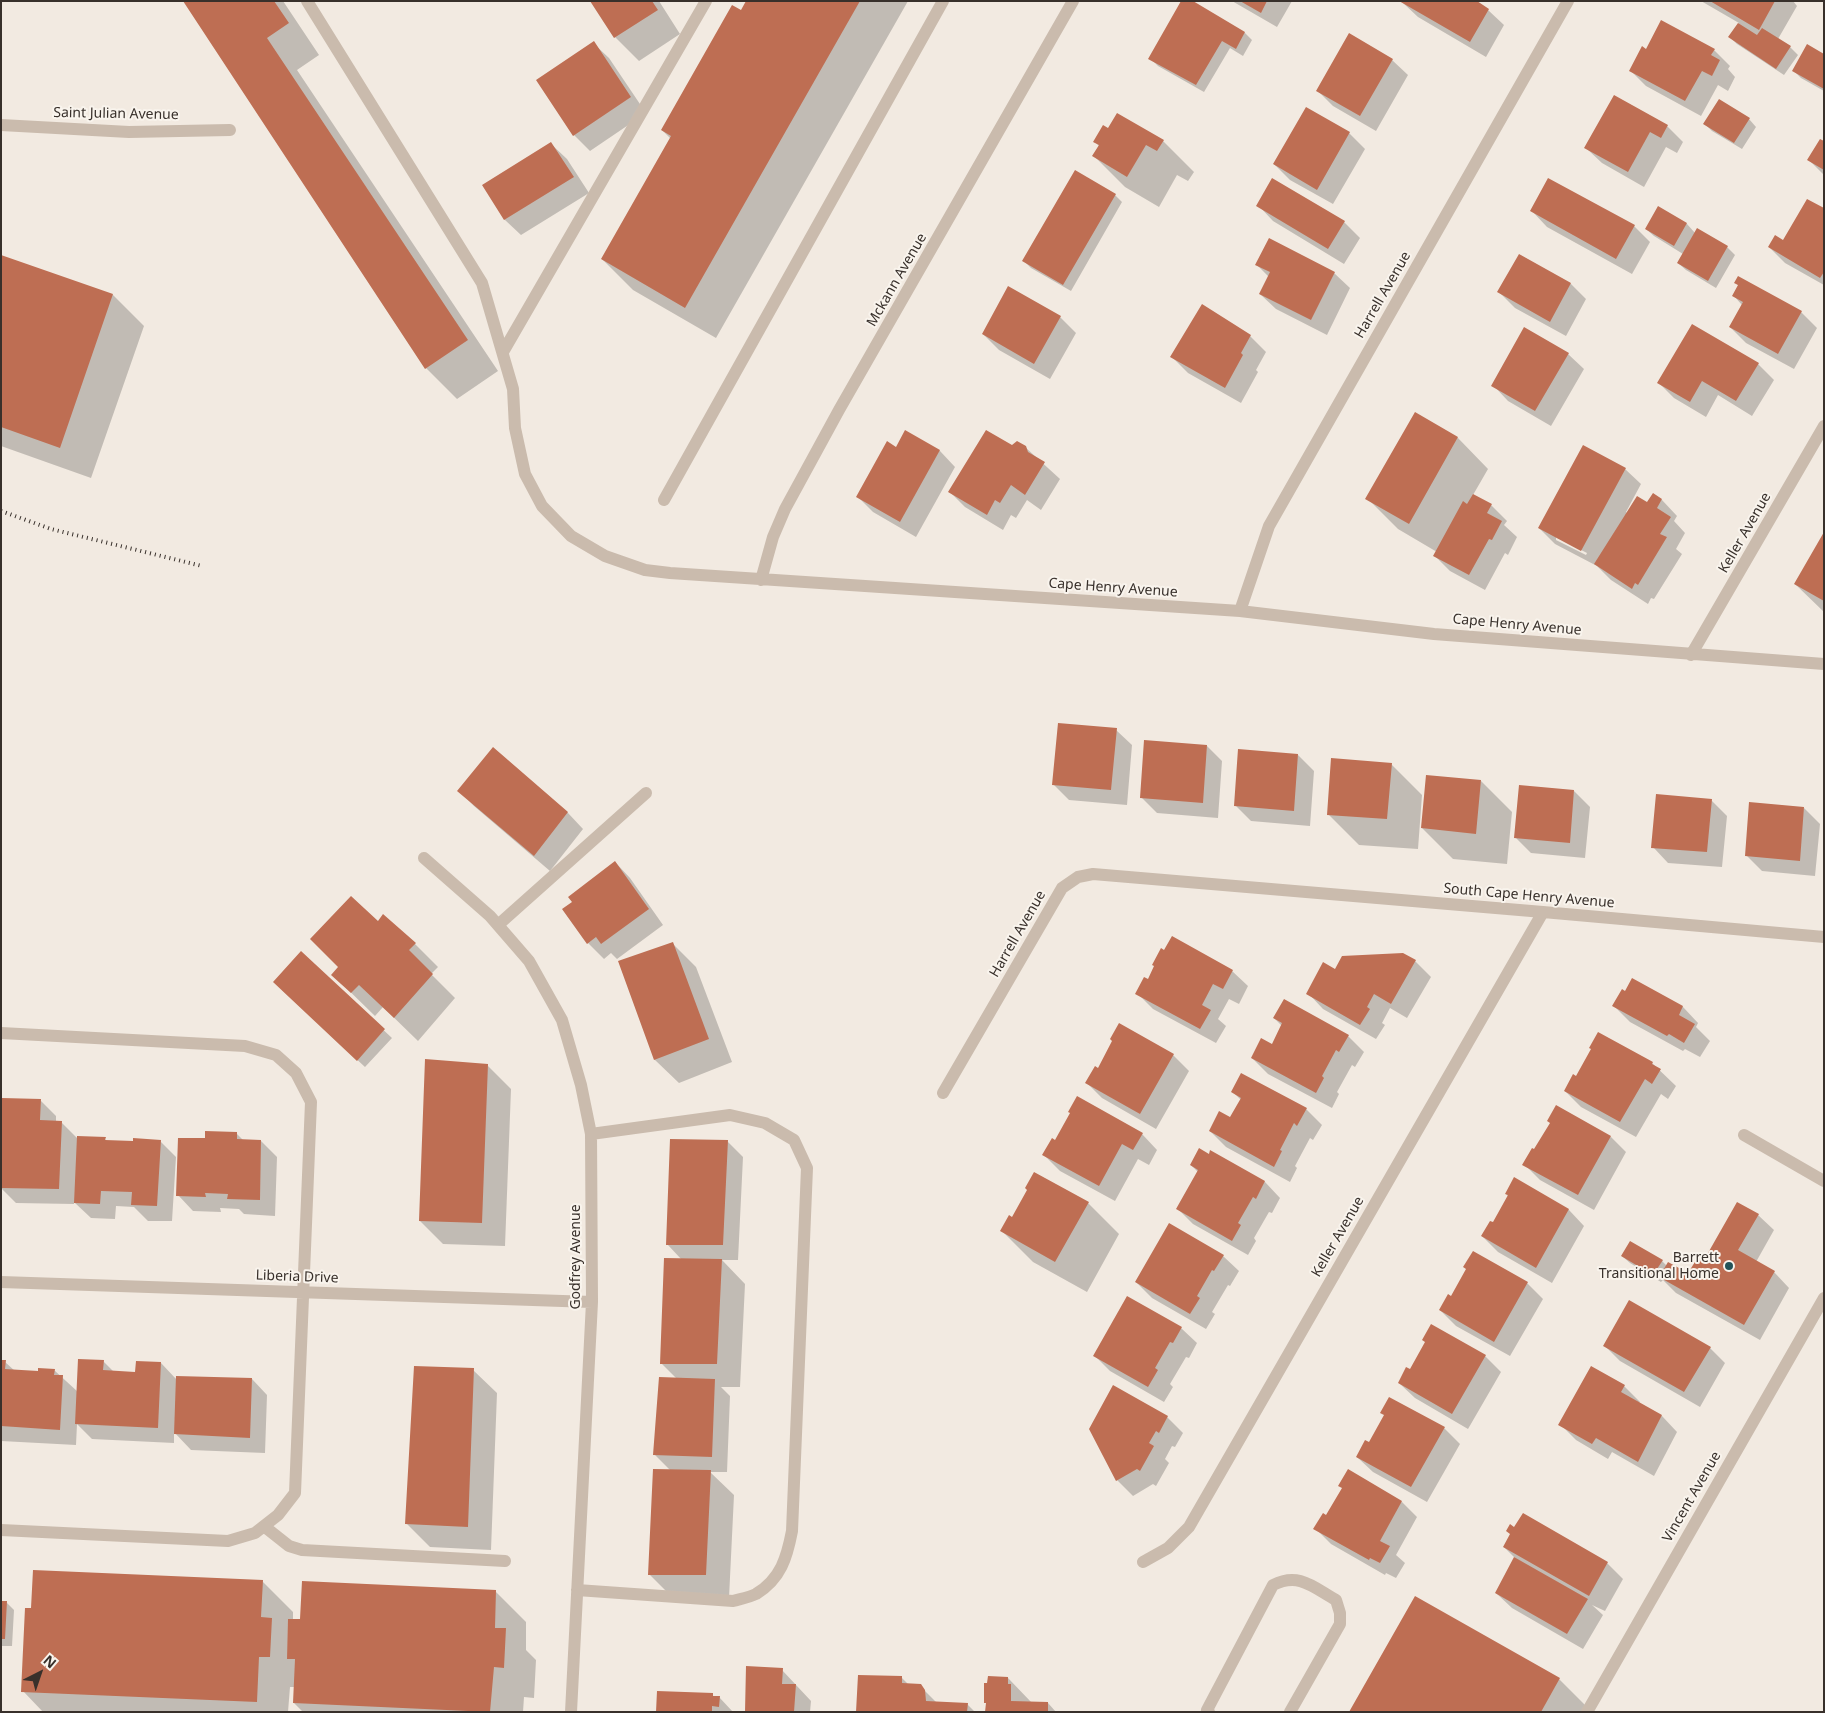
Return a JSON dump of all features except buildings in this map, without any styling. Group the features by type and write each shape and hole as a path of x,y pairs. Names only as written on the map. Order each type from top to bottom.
{"street":[{"name":"Cape Henry Avenue","path":"307,1 482,283 513,389 515,428 525,474 542,506 571,536 605,556 645,570 670,573 1240,611 1434,634 1824,664"},
{"path":"503,352 706,1"},
{"path":"664,500 943,1"},
{"name":"Mckann Avenue","path":"761,580 773,536 785,509 839,410 1073,1"},
{"name":"Harrell Avenue","path":"1240,611 1269,526 1568,1"},
{"name":"Saint Julian Avenue","path":"1,125 129,132 230,130"},
{"name":"Keller Avenue","path":"1691,654 1824,426"},
{"path":"498,925 646,794"},
{"name":"Godfrey Avenue","path":"424,858 490,916 529,961 562,1020 581,1085 591,1134 592,1302 571,1712"},
{"name":"Harrell Avenue","path":"943,1093 1062,888 1078,877 1093,874 1231,886"},
{"name":"South Cape Henry Avenue","path":"1231,886 1824,937"},
{"name":"Keller Avenue","path":"1142,1562 1168,1548 1189,1527 1543,912"},
{"path":"1,1033 245,1046 276,1055 296,1073 311,1102 295,1493 278,1515 256,1534 228,1541 1,1530"},
{"path":"577,1590 733,1601 755,1594 776,1577 788,1555 792,1531 807,1168 794,1140 765,1123 730,1115 591,1134"},
{"path":"1744,1135 1824,1181"},
{"name":"Liberia Drive","path":"1,1282 592,1302"},
{"name":"Vincent Avenue","path":"1587,1712 1824,1298"},
{"path":"264,1527 289,1546 302,1550 505,1561"},
{"path":"1209,1712 1207,1710 1273,1585 1283,1580 1298,1579 1336,1600 1340,1613 1340,1624 1290,1712"}],"railway":[{"path":"1,511 51,529 202,566"}],"place":[{"name":"Barrett Transitional Home","path":"1729,1266"}]}
